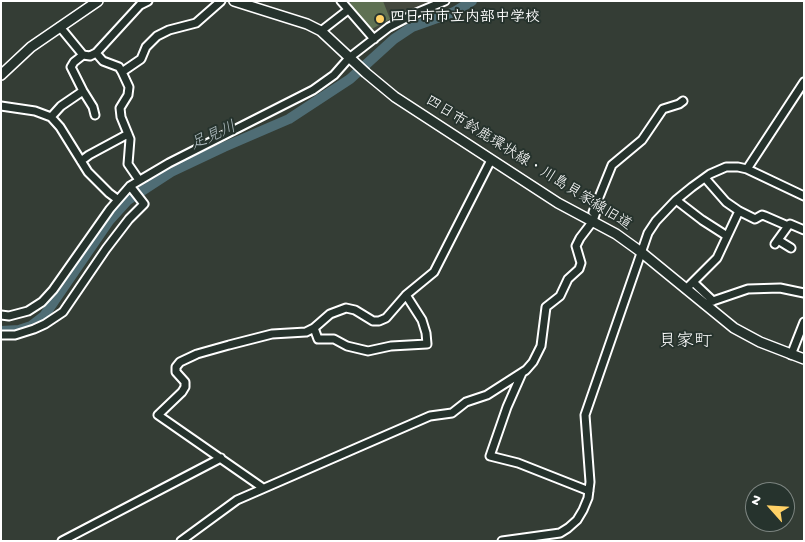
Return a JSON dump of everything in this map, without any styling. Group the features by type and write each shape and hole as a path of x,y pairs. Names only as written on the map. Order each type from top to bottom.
{"street":[{"path":"1,75 31,47 98,1"},
{"path":"60,27 83,54 90,56 96,53 140,5 148,1"},
{"path":"122,72 141,59 146,47 157,36 169,30 196,23 222,1"},
{"path":"341,1 374,39"},
{"path":"1,315 8,316 28,311 42,302 53,290 118,199 139,180 313,90 334,75 350,58 390,27 416,13 445,1"},
{"name":"四日市鈴鹿環状線・川島貝家線旧道","path":"238,2 300,21 321,31 395,97 558,203 594,215 616,234 689,286 734,328 760,342 797,357"},
{"path":"321,31 348,10"},
{"path":"96,53 103,61 119,68 130,87 128,95 120,108 121,117 131,144 128,164 139,180"},
{"path":"83,54 71,67 83,91 94,107 95,115"},
{"path":"747,168 804,82"},
{"path":"51,118 61,106 83,91"},
{"path":"181,541 237,500 430,416 452,413 466,402 486,395 522,373 533,362 541,346 546,307 560,296 568,279 579,269 580,263 576,246 594,215 612,165 640,142 663,109 683,101"},
{"path":"1,106 35,111 51,118 60,127 97,183 118,199"},
{"path":"81,161 128,134"},
{"path":"263,488 158,415 185,387 185,382 176,372 176,367 180,362 197,354 229,345 272,334 306,332 314,328 330,314 346,308 355,310 373,321 386,318 406,295 434,272 491,160"},
{"path":"502,541 553,534 568,528 577,520 588,498 590,482 585,416 650,228 676,200 716,170 726,167 738,166 747,168 804,196"},
{"path":"704,178 726,202 739,211 755,219 762,215 788,226 790,224 804,230"},
{"path":"1,335 15,335 34,329 63,312 106,249 129,219 144,204 131,187"},
{"path":"676,200 727,236"},
{"path":"689,286 717,258 739,211"},
{"path":"788,226 776,242 791,248"},
{"path":"708,303 748,289 780,288 804,293"},
{"path":"314,328 318,339 334,339 347,346 368,351 390,346 427,344 422,320 406,295"},
{"path":"797,357 804,322"},
{"path":"522,373 507,407 490,456 518,463 589,491"},
{"path":"62,541 221,458"}],"shaded area":[{"name":"四日市市立内部中学校","path":"344,1 441,1 374,35"}],"green space":[{"path":"350,1 383,1 390,19 370,30 355,14"}],"waterway":[{"name":"足見川","path":"1,331 19,330 31,326 44,316 109,221 128,200 171,172 289,119 350,79 394,39 412,27 454,12 472,1"}],"place":[{"name":"四日市市立内部中学校","path":"380,19"}],"district":[{"name":"貝家町","path":"685,343"}]}
